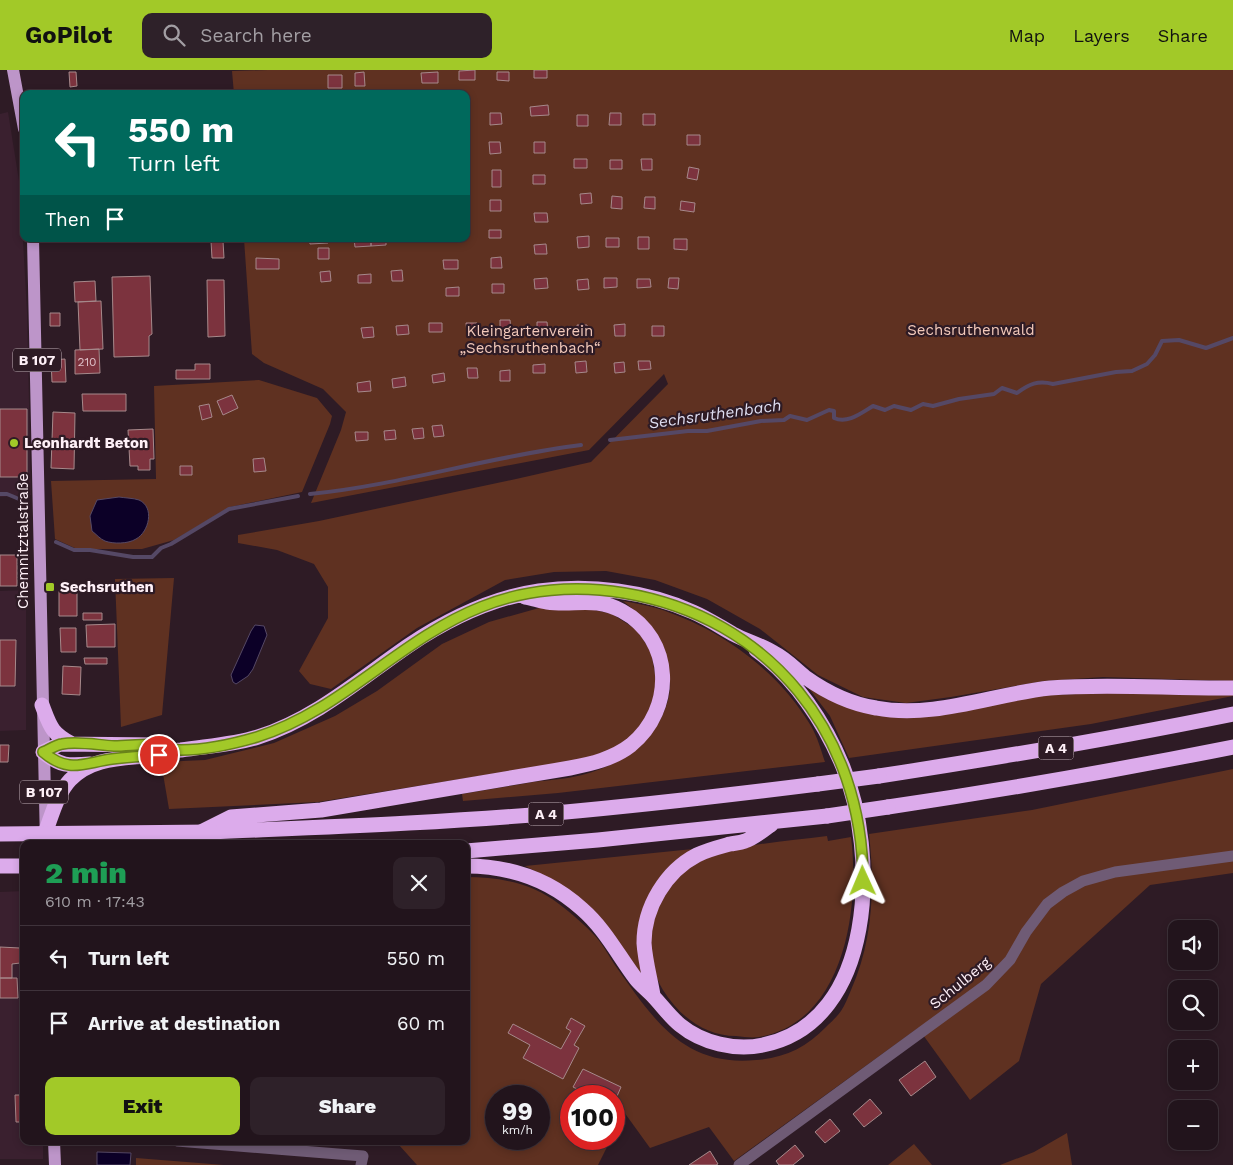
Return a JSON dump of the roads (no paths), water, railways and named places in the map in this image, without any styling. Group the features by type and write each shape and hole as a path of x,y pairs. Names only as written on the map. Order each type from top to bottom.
{"highway":[{"path":"179,750 160,745 60,744 43,752 53,761 60,764 91,764 111,759 159,755 179,750 233,743 277,730 332,700 407,647 442,625 481,607 518,595 542,591 608,590 643,596 690,611 777,654 810,680 844,699 875,708 894,711 928,710 1021,692 1071,687 1233,688"},
{"path":"208,830 231,817 321,810 570,768 603,760 630,746 644,733 655,717 663,693 663,673 660,658 653,641 631,616 607,605 591,601 548,602 518,595"},
{"path":"470,866 514,871 556,888 594,920 615,947 636,980 653,995 679,1025 700,1038 714,1043 747,1048 774,1043 797,1033 811,1023 823,1012 841,983 857,937 863,881 862,851 857,813 843,768 822,725 794,686 761,654 734,634"},
{"path":"42,705 52,730 72,744"},
{"name":"A 4","path":"0,834 358,826 554,813 702,798 878,776 1094,742 1233,714"},
{"name":"A 4","path":"470,851 598,840 827,816 997,791 1124,769 1233,747"},
{"path":"45,838 61,792 80,770 91,764"},
{"path":"653,995 645,958 644,941 646,922 662,887 683,864 697,855 745,841 775,822"},
{"path":"0,866 20,866"}],"main road":[{"path":"13,70 20,107"},
{"name":"Chemnitztalstraße","path":"33,242 41,563 40,616 45,838"},
{"path":"54,1145 55,1165"}],"street":[{"name":"Schulberg","path":"739,1165 986,985 1010,960 1026,932 1046,904 1063,892 1083,881 1115,872 1233,856"},
{"path":"227,1145 363,1156 360,1165"}],"waterway":[{"name":"Sechsruthenbach","path":"610,440 688,431 707,431 761,421 784,420 790,416 807,420 829,410 834,411 834,418 844,420 854,417 873,406 885,410 894,406 911,410 923,404 933,406 959,399 994,394 1002,388 1017,393 1030,385 1038,383 1053,384 1116,372 1132,371 1147,364 1155,355 1162,341 1179,340 1206,348 1233,338"},
{"name":"Sechsruthenbach","path":"310,494 378,484 513,456 581,445"},
{"name":"Sechsruthenbach","path":"0,494 7,494 19,499"},
{"name":"Sechsruthenbach","path":"56,542 74,550 90,550 133,557 152,557 161,548 171,544 229,509 298,496"}],"place":[{"name":"Leonhardt Beton","path":"14,443"},
{"name":"Sechsruthen","path":"50,587"}],"park label":[{"name":"Sechsruthenwald","path":"971,330"},
{"name":"Kleingartenverein „Sechsruthenbach“","path":"530,340"}]}
